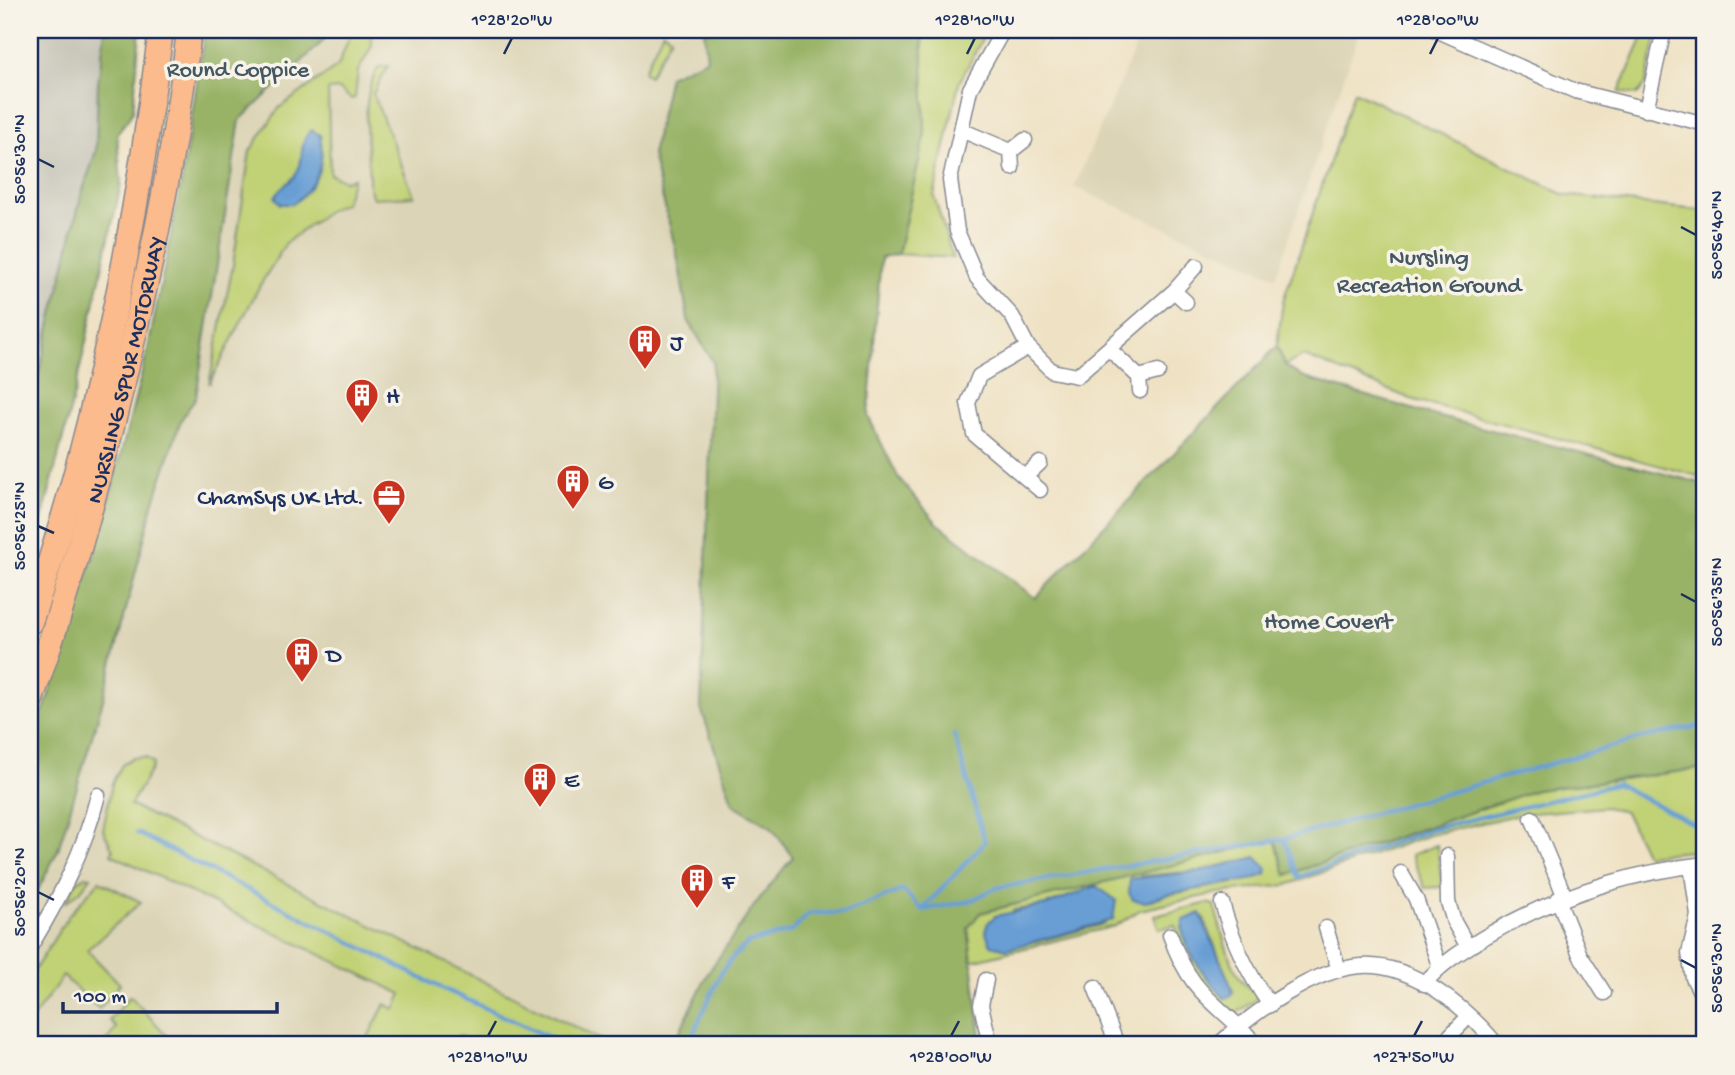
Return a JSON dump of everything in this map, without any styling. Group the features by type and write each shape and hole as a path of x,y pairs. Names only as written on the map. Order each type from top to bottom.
{"highway":[{"name":"NURSLING SPUR MOTORWAY","path":"30,622 69,491 120,282 161,30"},
{"name":"NURSLING SPUR MOTORWAY","path":"30,702 78,554 116,413 159,220 189,30"}],"street":[{"path":"1003,30 971,89 950,180 957,231 977,278 1012,316 1028,347 1052,371 1077,376 1174,291 1196,266"},
{"path":"1436,30 1575,91 1705,124"},
{"path":"1646,110 1664,30"},
{"path":"961,130 1011,151"},
{"path":"1011,151 1025,140"},
{"path":"1011,151 1012,168"},
{"path":"1174,291 1186,302"},
{"path":"1028,347 979,376 968,403 974,434 1040,490"},
{"path":"1109,349 1140,384 1158,372"},
{"path":"1025,477 1040,463"},
{"path":"30,947 63,893 77,863 98,795"},
{"path":"1532,818 1580,955 1604,993"},
{"path":"1447,856 1450,873 1448,902 1454,922 1468,947"},
{"path":"1424,984 1439,965 1524,913 1562,898 1639,875 1698,865 1698,915 1689,953 1693,978 1705,1001"},
{"path":"1401,873 1416,899 1439,965"},
{"path":"1223,903 1234,946 1270,1005"},
{"path":"1326,928 1339,970"},
{"path":"1170,935 1185,972 1205,998 1257,1045"},
{"path":"1218,1045 1237,1027 1303,985 1339,970 1362,966 1385,968 1424,984 1468,1017 1497,1045"},
{"path":"986,980 981,1005 990,1045"},
{"path":"1095,987 1117,1045"},
{"path":"1441,1045 1468,1017"}],"shaded area":[{"path":"30,30 105,30 98,83 96,151 81,196 30,411"},
{"path":"305,30 703,30 707,59 678,259 688,320 713,362 701,708 733,804 771,827 793,857 756,903 708,973 673,1045 30,1045 30,925 37,912 30,906 58,850 103,700 153,504 181,420 196,397 240,120"},
{"path":"1143,30 1360,30 1276,277 1074,187"}],"green space":[{"path":"105,30 140,30 133,112 117,134 121,184 75,391 30,567 30,411 81,196 96,151 98,83"},
{"name":"Round Coppice","path":"205,30 331,30 320,44 240,120 196,397 181,420 153,504 103,700 58,850 30,906 30,752 97,546 148,349 182,179"},
{"path":"352,30 371,30 372,46 358,71 355,98 351,99 339,89 328,90 330,174 345,181 353,178 345,203 329,210 286,243 259,287 209,384 233,265 250,151 279,108 338,66"},
{"name":"Home Covert","path":"704,30 922,30 925,133 898,254 881,258 868,416 898,477 936,522 1035,598 1277,346 1285,365 1302,377 1436,416 1705,484 1705,768 1536,790 1286,875 1275,840 980,913 968,928 982,1045 673,1045 708,973 756,903 793,857 771,827 733,804 701,708 713,362 688,320 678,259 652,155 669,76 707,59"},
{"path":"922,30 987,30 959,83 934,196 953,258 898,254 925,133"},
{"path":"1646,30 1658,30 1646,83 1637,95 1619,92"},
{"path":"663,31 671,37 649,76 644,73 645,68"},
{"path":"388,66 373,94 414,196 373,198 369,187 366,109 372,80 379,67"},
{"name":"Nursling Recreation Ground","path":"1354,91 1565,195 1705,211 1705,478 1411,399 1304,356 1285,365 1277,346 1283,301"},
{"path":"145,757 153,763 152,768 130,805 611,1045 470,1045 471,1042 459,1036 456,1045 364,1045 385,1004 395,1009 402,994 111,854 113,850 103,830 112,783 122,765 132,758"},
{"path":"1705,768 1705,850 1646,855 1625,812 1606,807 1521,814 1429,835 1287,885 1218,893 1140,910 1115,926 972,961 968,928 980,913 1275,839 1287,875 1536,790","holes":["1256,857 1254,879 1165,895 1146,902 1140,876 1200,871","1096,886 1105,924 1036,942 1013,910 1046,905"]},
{"path":"1437,845 1442,887 1425,888 1411,855"},
{"path":"86,876 91,877 80,891 65,903 76,882"},
{"path":"99,881 141,902 87,950 120,984 99,1009 63,976 30,1022 30,977 69,915"},
{"path":"1208,903 1214,905 1239,977 1254,990 1258,998 1233,1016 1197,975 1184,951 1175,925 1159,929 1154,916","holes":["1203,916 1233,992 1200,965 1190,949 1182,926"]},
{"path":"130,996 176,1045 104,1045 116,1028 110,1020"}],"water":[{"path":"311,130 320,135 322,146 317,174 308,190 293,204 280,204 275,197 297,172 304,140"},
{"path":"1256,857 1267,868 1266,874 1254,879 1165,895 1146,902 1133,900 1129,893 1130,879 1200,871"},
{"path":"1096,886 1116,900 1113,920 1007,949 991,945 986,933 987,924 995,916 1046,905"},
{"path":"1200,913 1230,983 1233,992 1230,997 1224,998 1211,982 1195,961 1184,939 1184,920"}],"waterway":[{"path":"688,1045 722,971 734,956 748,943 792,931 810,913 845,913 903,890 922,910 970,901 996,888 1284,839 1645,737 1705,725"},
{"path":"924,908 985,842 954,734"},
{"path":"1284,839 1299,877 1432,829 1617,784 1705,830"},
{"path":"137,833 433,984 566,1045"}],"place":[{"name":"J","path":"645,371"},
{"name":"H","path":"362,425"},
{"name":"G","path":"573,511"},
{"name":"ChamSys UK Ltd.","path":"389,526"},
{"name":"D","path":"302,684"},
{"name":"E","path":"540,809"},
{"name":"F","path":"697,910"}]}
